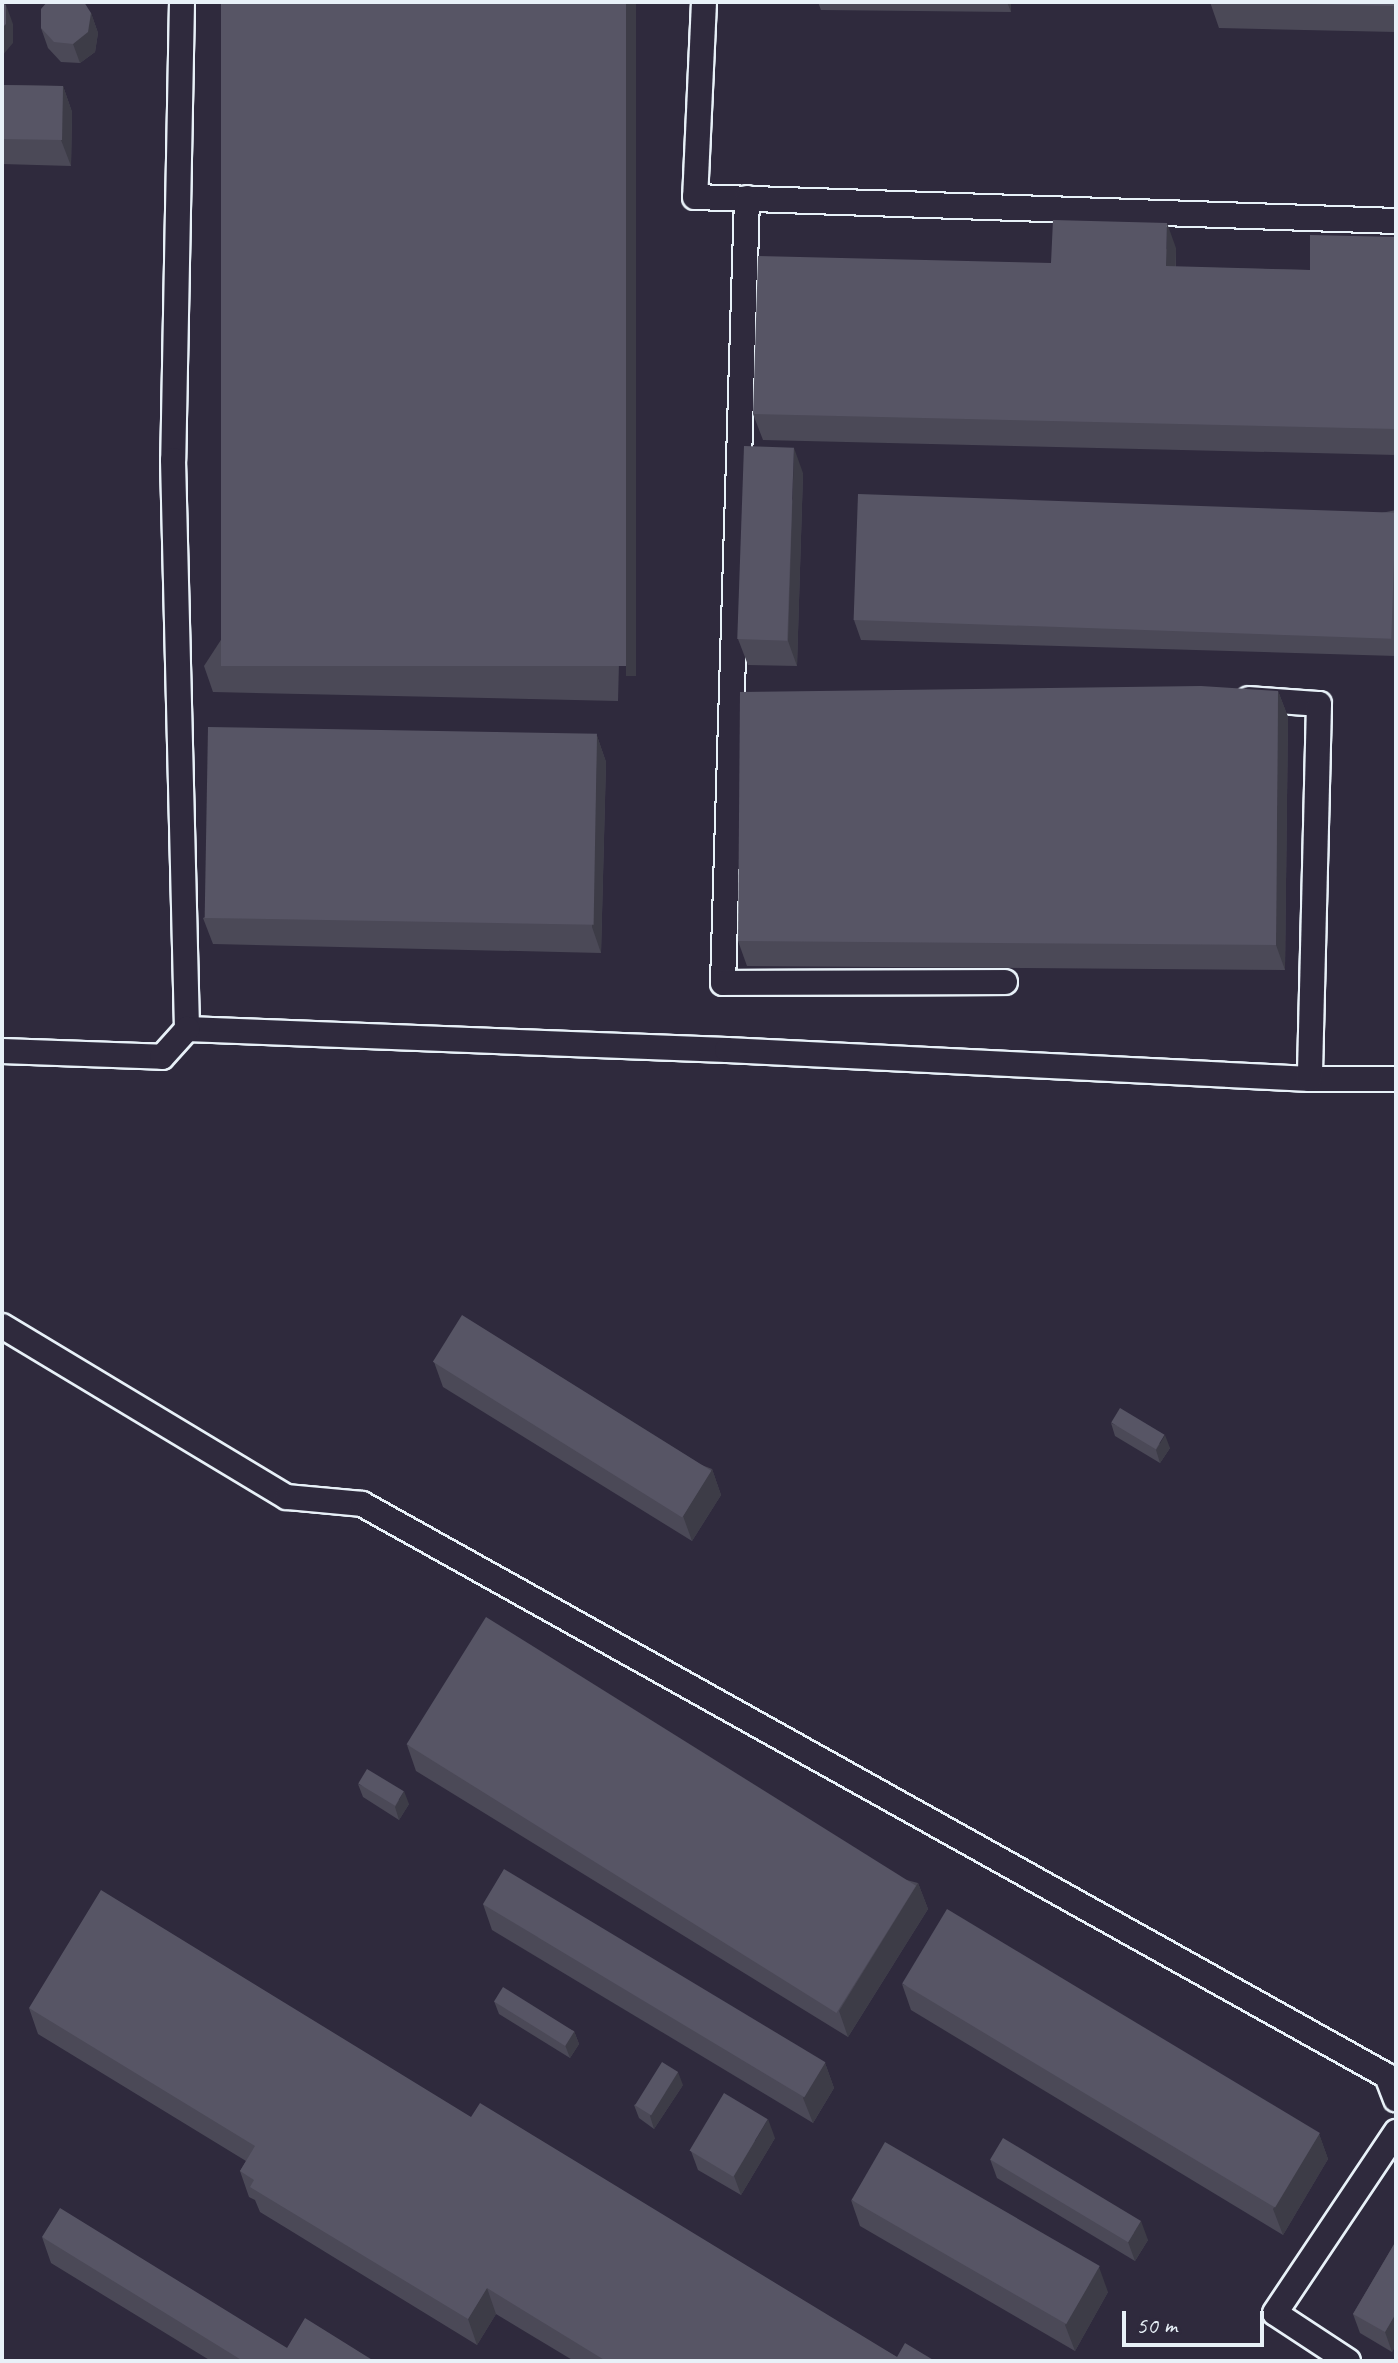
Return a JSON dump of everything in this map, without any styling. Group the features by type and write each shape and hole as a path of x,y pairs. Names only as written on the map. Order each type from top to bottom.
{"street":[{"path":"2,1051 162,1057 187,1029 173,460 182,2"},
{"path":"704,2 695,197 1396,221"},
{"path":"747,198 723,983 1005,982"},
{"path":"1226,698 1319,704 1310,1079"},
{"path":"731,703 757,701"},
{"path":"187,1029 727,1050 1310,1079 1396,1079"},
{"path":"2,1326 287,1497 362,1504 376,1511 1387,2076 1396,2099"},
{"path":"1348,2361 1275,2313 1396,2132"}],"building":[{"path":"2,2 6,5 6,24 2,28"},
{"path":"47,2 84,2 91,13 88,32 73,44 54,42 41,28 41,9"},
{"path":"221,2 626,2 626,666 221,666"},
{"path":"1210,2 1396,2 1396,6"},
{"path":"2,85 63,86 62,140 2,139"},
{"path":"1053,220 1167,223 1166,266 1310,270 1310,235 1396,237 1396,429 753,414 758,256 1051,263"},
{"path":"744,446 794,448 787,641 737,639"},
{"path":"858,494 1396,513 1391,639 854,620"},
{"path":"1201,686 1278,691 1276,945 738,941 740,692"},
{"path":"208,727 597,734 594,925 205,918"},
{"path":"462,1315 711,1471 682,1517 433,1362"},
{"path":"1120,1408 1165,1435 1156,1449 1111,1423"},
{"path":"486,1617 916,1886 836,2013 407,1744"},
{"path":"367,1769 404,1791 395,1806 358,1784"},
{"path":"504,1869 825,2062 804,2097 483,1904"},
{"path":"101,1890 471,2117 480,2103 897,2357 905,2343 935,2361 606,2361 487,2288 468,2319 250,2187 254,2180 240,2171 255,2146 29,2008"},
{"path":"947,1909 1320,2133 1275,2208 902,1984"},
{"path":"503,1987 574,2032 565,2046 494,2001"},
{"path":"662,2062 678,2072 651,2115 635,2105"},
{"path":"724,2093 768,2119 733,2177 689,2150"},
{"path":"1003,2138 1141,2221 1128,2242 990,2159"},
{"path":"885,2142 1100,2266 1066,2324 852,2200"},
{"path":"60,2208 287,2348 305,2318 374,2361 243,2361 42,2237"},
{"path":"1396,2241 1396,2313 1385,2332 1353,2314"}]}
